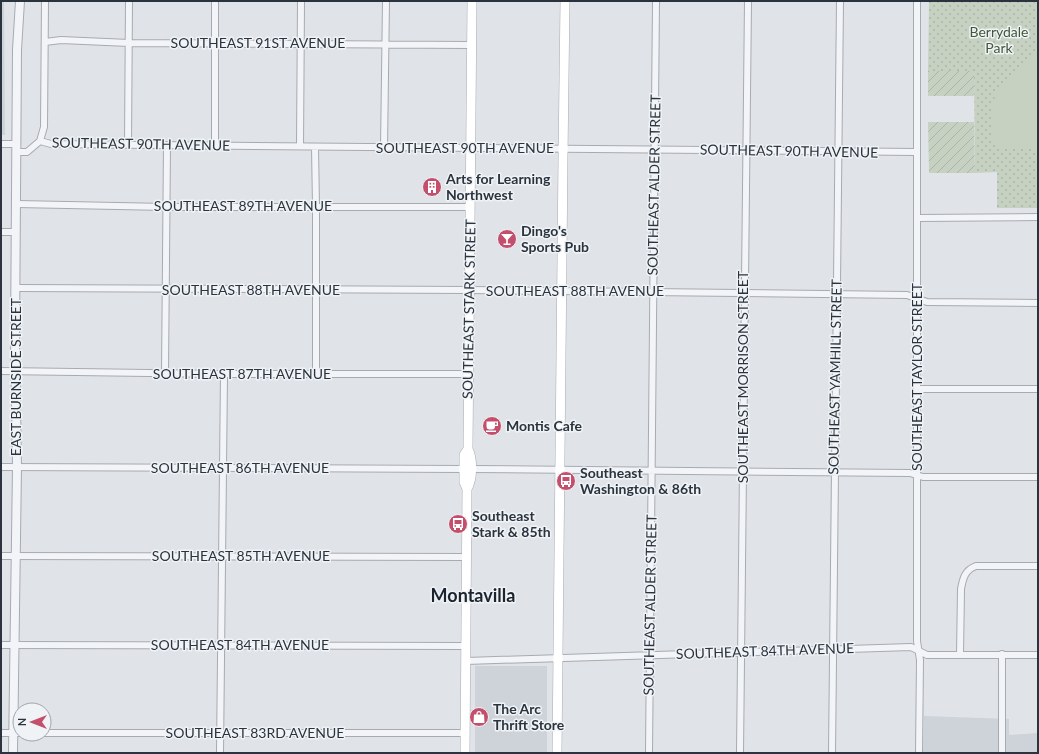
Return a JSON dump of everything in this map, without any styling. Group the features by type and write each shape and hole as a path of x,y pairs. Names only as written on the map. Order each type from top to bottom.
{"main road":[{"name":"SOUTHEAST STARK STREET","path":"465,753 467,489 471,482 467,469 471,455 468,449 472,1"},
{"path":"557,753 563,149 566,1"}],"street":[{"name":"EAST BURNSIDE STREET","path":"16,702 15,645 17,467 16,50 20,1"},
{"path":"40,141 44,127 45,1"},
{"path":"128,144 129,1"},
{"path":"215,1 215,145"},
{"path":"300,146 301,1"},
{"path":"384,148 386,1"},
{"name":"SOUTHEAST ALDER STREET","path":"649,753 656,1"},
{"name":"SOUTHEAST MORRISON STREET","path":"740,753 748,1"},
{"name":"SOUTHEAST YAMHILL STREET","path":"832,753 840,1"},
{"name":"SOUTHEAST TAYLOR STREET","path":"917,1 917,641 920,660 919,753"},
{"name":"SOUTHEAST 91ST AVENUE","path":"45,42 61,40 129,43 472,45"},
{"name":"SOUTHEAST 90TH AVENUE","path":"17,148 27,152 40,141 50,144 917,152"},
{"path":"1,144 17,148"},
{"path":"165,374 167,145"},
{"path":"315,147 316,375"},
{"name":"SOUTHEAST 89TH AVENUE","path":"17,204 167,207 470,207"},
{"path":"917,218 1038,217"},
{"path":"1,232 16,232"},
{"name":"SOUTHEAST 88TH AVENUE","path":"16,288 166,290 470,290 907,295 927,302 1038,303"},
{"name":"SOUTHEAST 87TH AVENUE","path":"1,371 316,375 469,374"},
{"path":"220,753 224,374"},
{"path":"917,389 1038,389"},
{"name":"SOUTHEAST 86TH AVENUE","path":"1,467 560,469 910,473 923,477 1038,477"},
{"name":"SOUTHEAST 85TH AVENUE","path":"1,556 467,557"},
{"path":"960,654 961,590 963,579 969,568 976,566 1038,566"},
{"name":"SOUTHEAST 84TH AVENUE","path":"1,645 466,646"},
{"name":"SOUTHEAST 84TH AVENUE","path":"466,662 911,647 927,655 1038,655"},
{"path":"1002,654 1002,753"},
{"path":"1,733 12,733"},
{"name":"SOUTHEAST 83RD AVENUE","path":"52,733 465,733"},
{"name":"EAST BURNSIDE STREET","path":"13,753 15,742"}],"shaded area":[{"path":"1,1 4,1 5,135 1,135"},
{"path":"475,666 547,666 547,753 475,753"},
{"path":"924,716 1009,719 1009,735 1038,733 1038,753 923,753"}],"green space":[{"name":"Berrydale Park","path":"929,1 1038,1 1038,208 997,208 997,172 975,173 974,71 928,71"},
{"path":"1038,55 1038,147 995,147 991,118 994,99 1005,82 1025,61"},
{"path":"928,71 974,71 974,96 928,96"},
{"path":"928,122 974,122 975,173 929,173"}],"place":[{"name":"Arts for Learning Northwest","path":"432,187"},
{"name":"Dingo's Sports Pub","path":"507,239"},
{"name":"Montis Cafe","path":"492,426"},
{"name":"Southeast Washington & 86th","path":"566,481"},
{"name":"Southeast Stark & 85th","path":"458,524"},
{"name":"The Arc Thrift Store","path":"479,717"}],"district":[{"name":"Montavilla","path":"473,596"}]}
